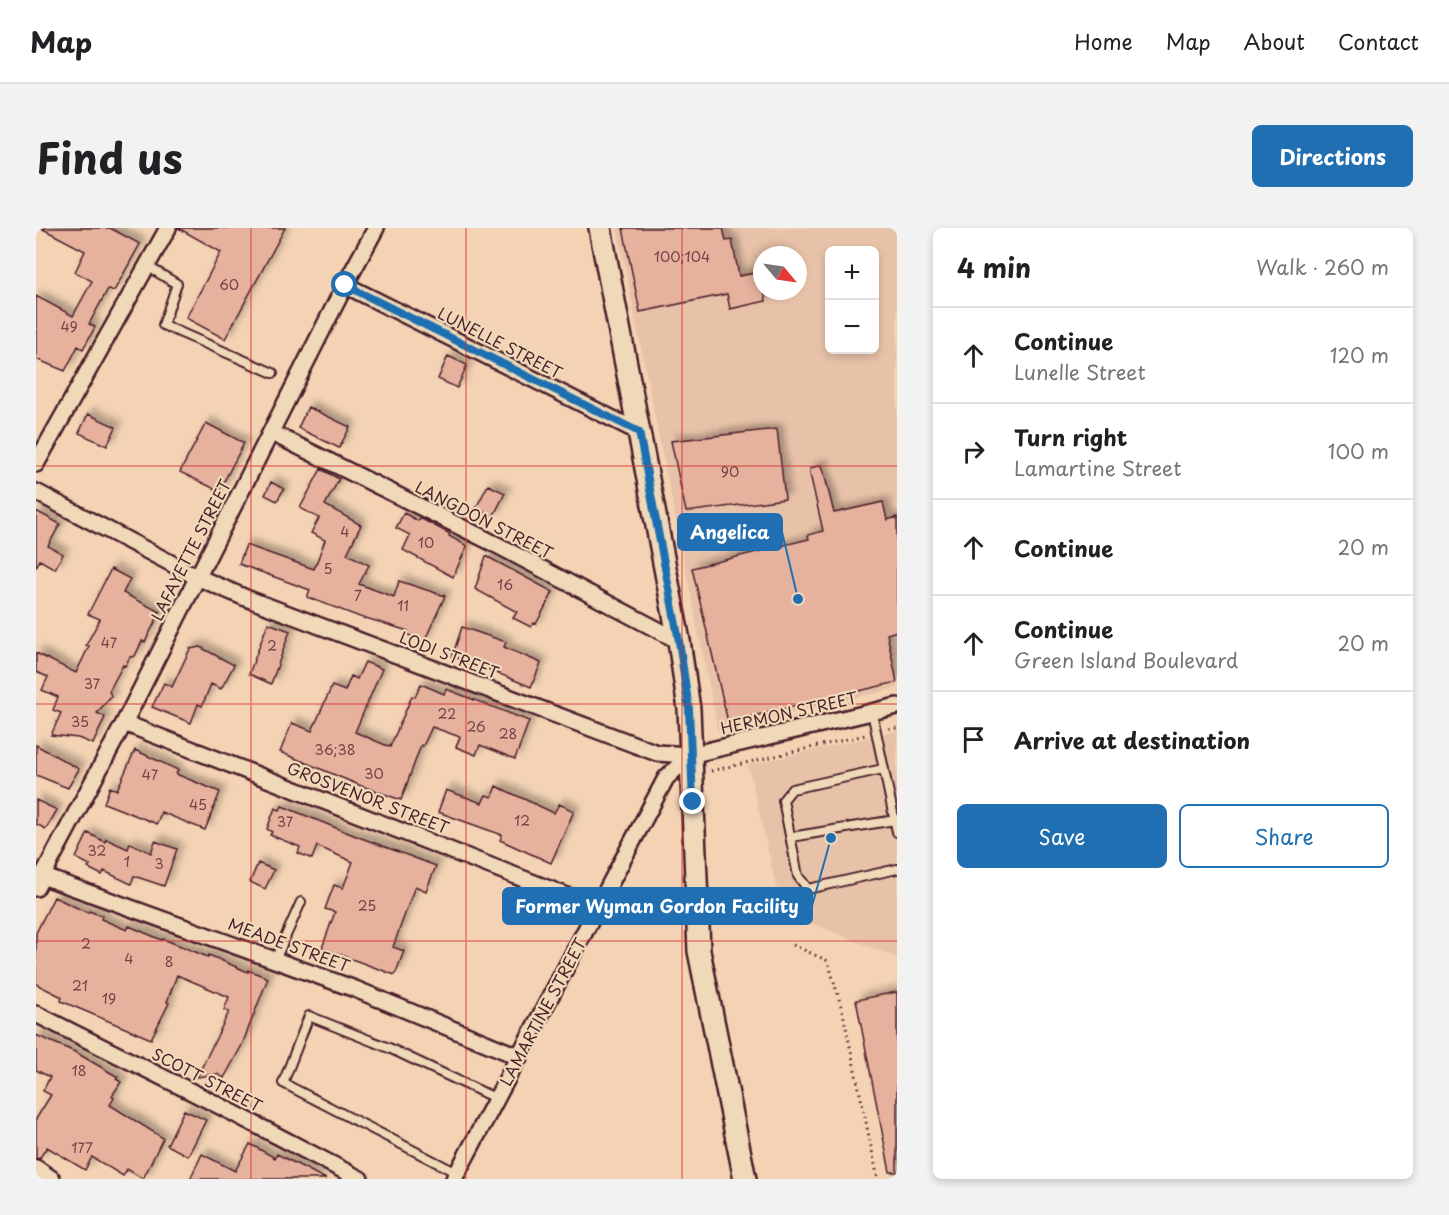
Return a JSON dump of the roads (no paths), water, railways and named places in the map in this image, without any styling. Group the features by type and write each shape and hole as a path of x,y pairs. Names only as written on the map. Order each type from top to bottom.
{"street":[{"path":"36,464 168,228"},
{"name":"LAFAYETTE STREET","path":"39,882 124,723 376,228"},
{"path":"600,228 679,641 689,709 699,951 745,1179"},
{"name":"LUNELLE STREET","path":"345,285 639,432"},
{"name":"LANGDON STREET","path":"272,433 495,544 679,641"},
{"name":"LODI STREET","path":"36,492 197,577 246,598 657,753 690,755"},
{"name":"HERMON STREET","path":"690,755 897,706"},
{"name":"GROSVENOR STREET","path":"124,723 598,908"},
{"name":"LAMARTINE STREET","path":"455,1176 666,778 690,755"},
{"name":"MEADE STREET","path":"39,882 230,943 355,989 520,1057"},
{"name":"SCOTT STREET","path":"36,1014 360,1179"},
{"path":"36,1168 52,1179"}],"lane":[{"path":"147,266 177,284 164,325 273,373"},
{"path":"872,712 897,832"},
{"path":"884,769 792,789 783,800 798,876 808,889 897,868"},
{"path":"790,837 894,820"},
{"path":"275,960 301,902"},
{"path":"455,1176 284,1083 309,1016 389,1048 497,1099"}],"place":[{"name":"Angelica","path":"798,599"},
{"name":"Former Wyman Gordon Facility","path":"831,838"}]}
